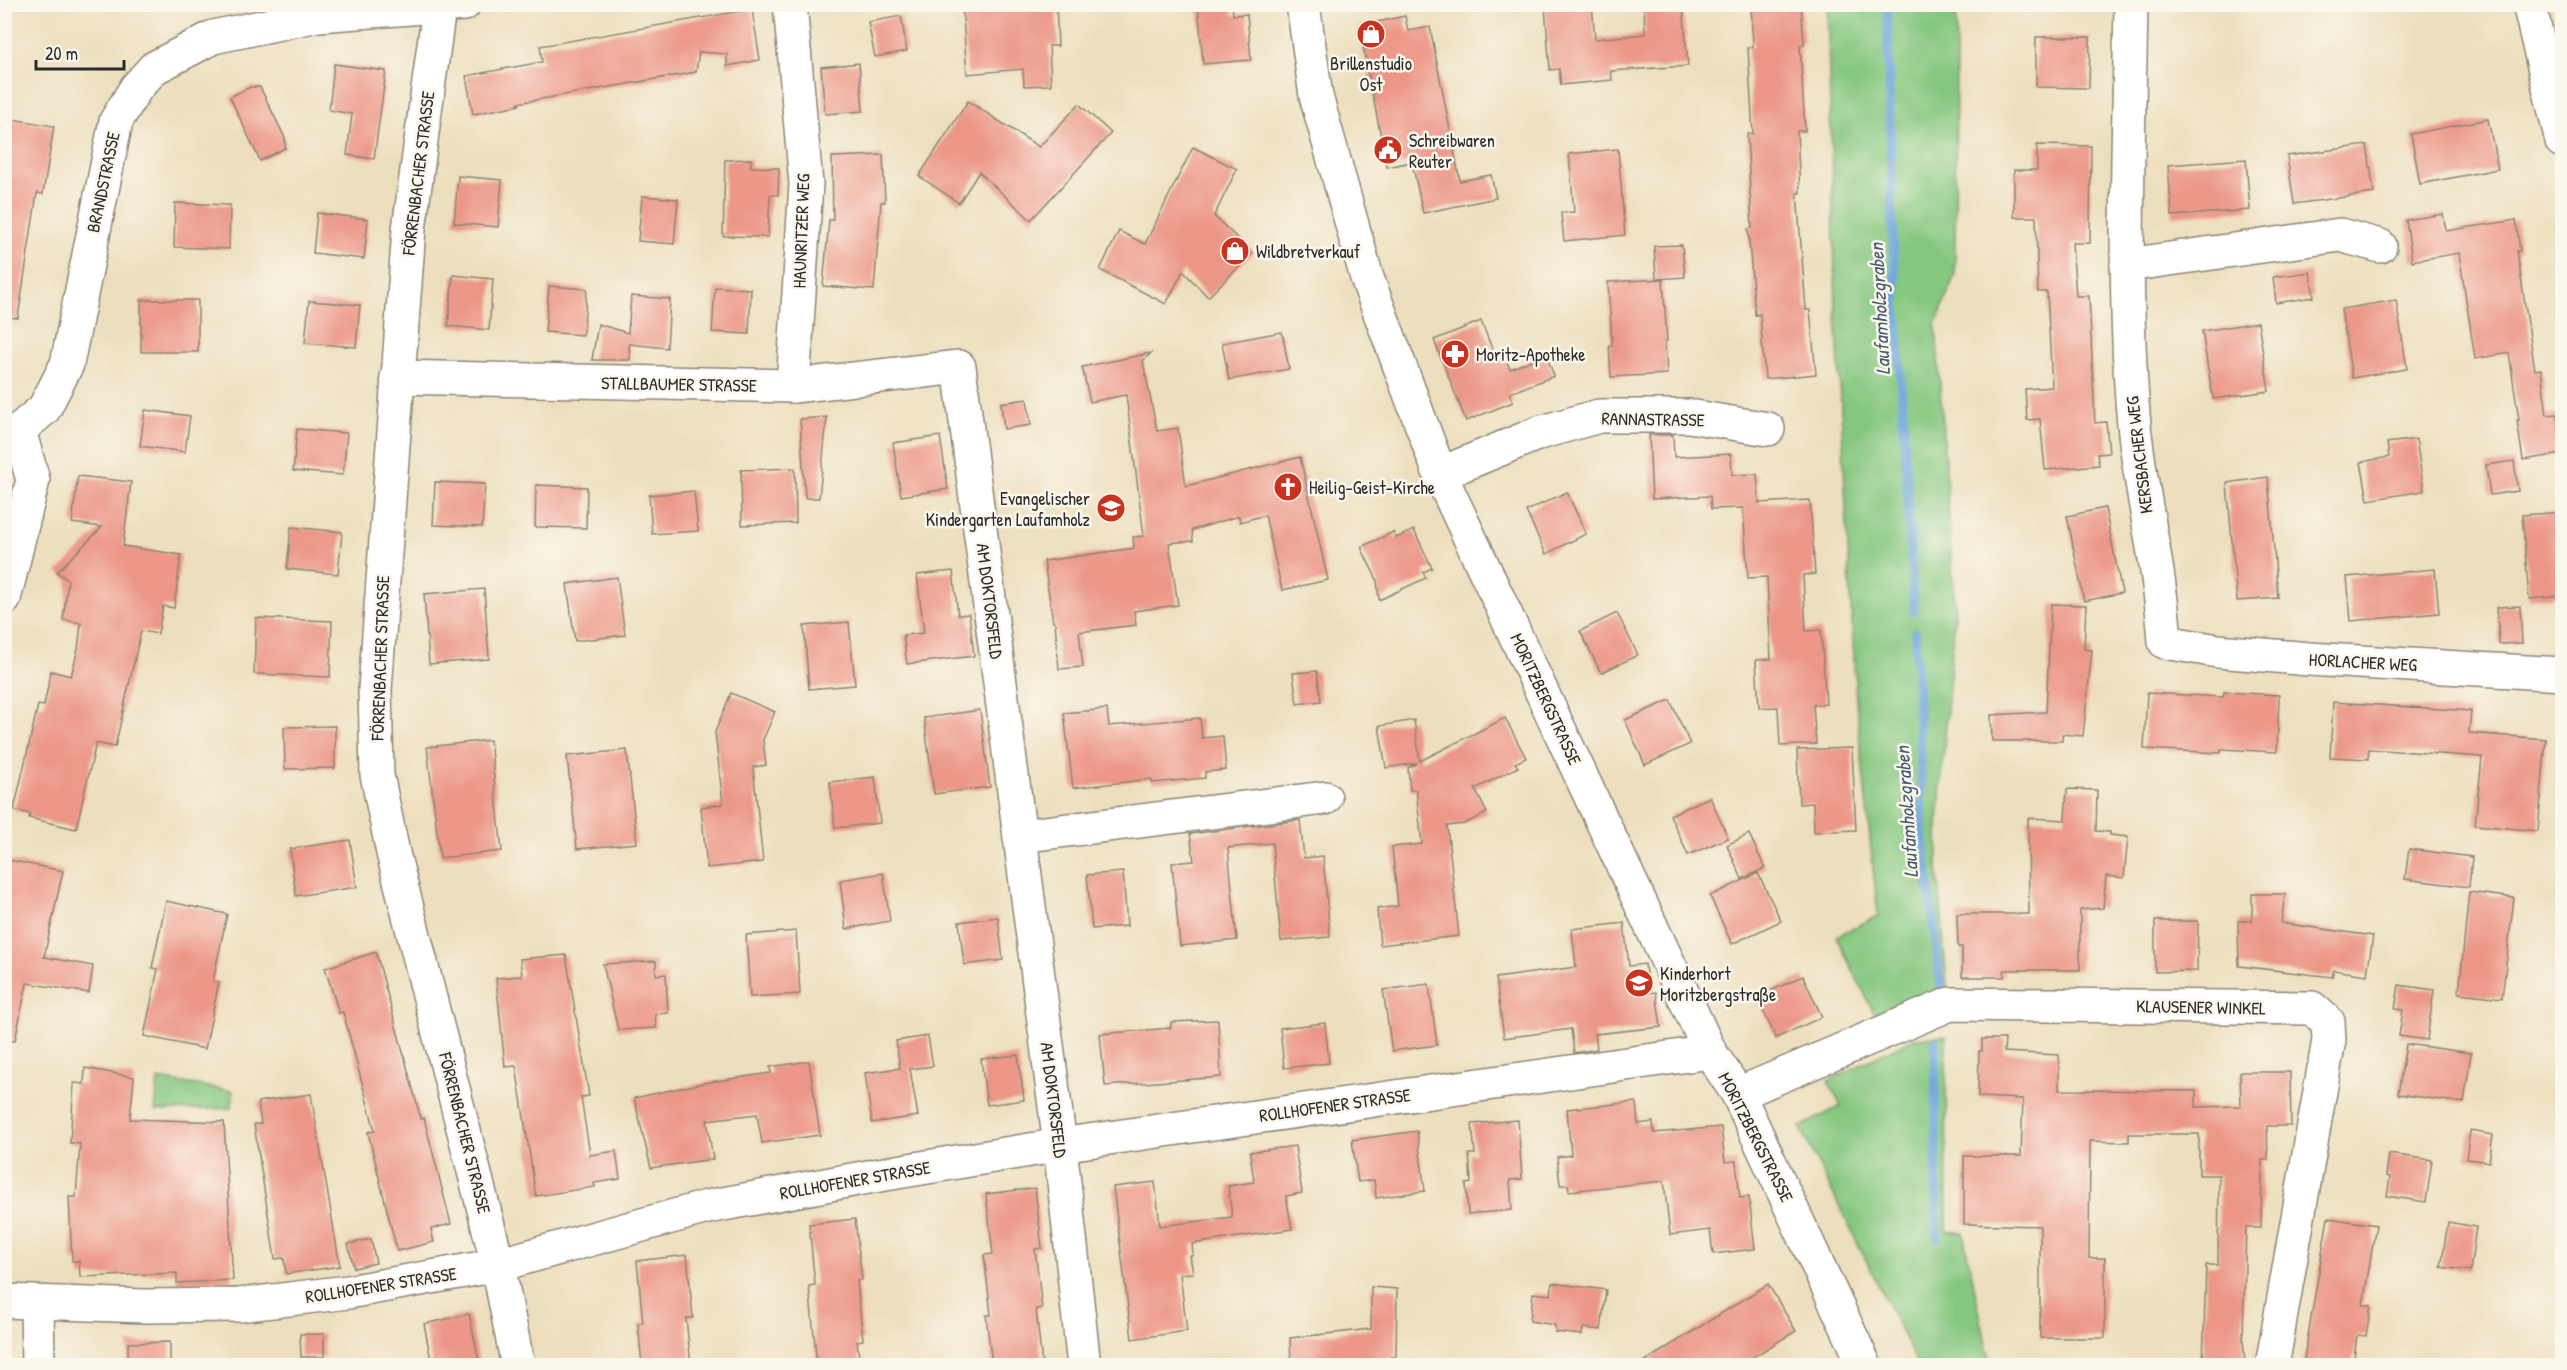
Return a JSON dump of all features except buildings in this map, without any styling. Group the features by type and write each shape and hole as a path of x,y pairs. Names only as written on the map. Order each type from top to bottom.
{"street":[{"name":"HAUNRITZER WEG","path":"790,4 806,184 793,386"},
{"name":"MORITZBERGSTRASSE","path":"1303,4 1316,96 1367,278 1440,474 1710,1052 1738,1094 1862,1364"},
{"name":"KERSBACHER WEG","path":"2131,4 2127,265 2132,401 2150,540 2162,602 2165,642"},
{"path":"2529,4 2562,141"},
{"name":"FÖRRENBACHER STRASSE","path":"451,6 409,229 375,689 376,775 393,853 498,1265 519,1365"},
{"name":"BRANDSTRASSE","path":"12,429 44,409 68,364 116,121 136,88 154,68 213,37 318,15 451,6"},
{"path":"2127,265 2340,235 2380,246"},
{"name":"STALLBAUMER STRASSE","path":"397,377 793,386 959,367"},
{"name":"AM DOKTORSFELD","path":"959,367 1060,1145 1084,1365"},
{"name":"RANNASTRASSE","path":"1440,474 1539,433 1599,416 1689,416 1768,429"},
{"path":"4,599 33,480 12,429"},
{"name":"HORLACHER WEG","path":"2165,642 2218,651 2298,658 2562,674"},
{"path":"1020,836 1325,798"},
{"name":"KLAUSENER WINKEL","path":"1738,1094 1950,1004 2312,1008 2328,1022 2329,1040 2272,1365"},
{"name":"ROLLHOFENER STRASSE","path":"4,1301 37,1304 145,1306 247,1304 348,1292 498,1265 707,1207 1060,1145 1710,1052"},
{"path":"37,1304 38,1365"}],"green space":[{"path":"1827,5 1956,5 1955,274 1936,325 1955,613 1938,821 1938,866 1947,987 1874,1013 1836,936 1878,916 1856,702 1836,310"},
{"path":"1946,1036 1947,1231 1963,1233 1988,1353 1994,1365 1918,1365 1800,1127 1841,1106 1828,1081 1914,1038"},
{"path":"158,1079 233,1091 232,1108 155,1111"}],"waterway":[{"name":"Laufamholzgraben","path":"1887,4 1893,243 1914,611"},
{"name":"Laufamholzgraben","path":"1915,632 1923,833 1941,989"},
{"name":"Laufamholzgraben","path":"1935,1042 1937,1237"}],"place":[{"name":"Brillenstudio Ost","path":"1371,34"},
{"name":"Schreibwaren Reuter","path":"1388,150"},
{"name":"Wildbretverkauf","path":"1235,251"},
{"name":"Moritz-Apotheke","path":"1455,354"},
{"name":"Heilig-Geist-Kirche","path":"1288,487"},
{"name":"Evangelischer Kindergarten Laufamholz","path":"1111,508"},
{"name":"Kinderhort Moritzbergstraße","path":"1639,983"}]}
